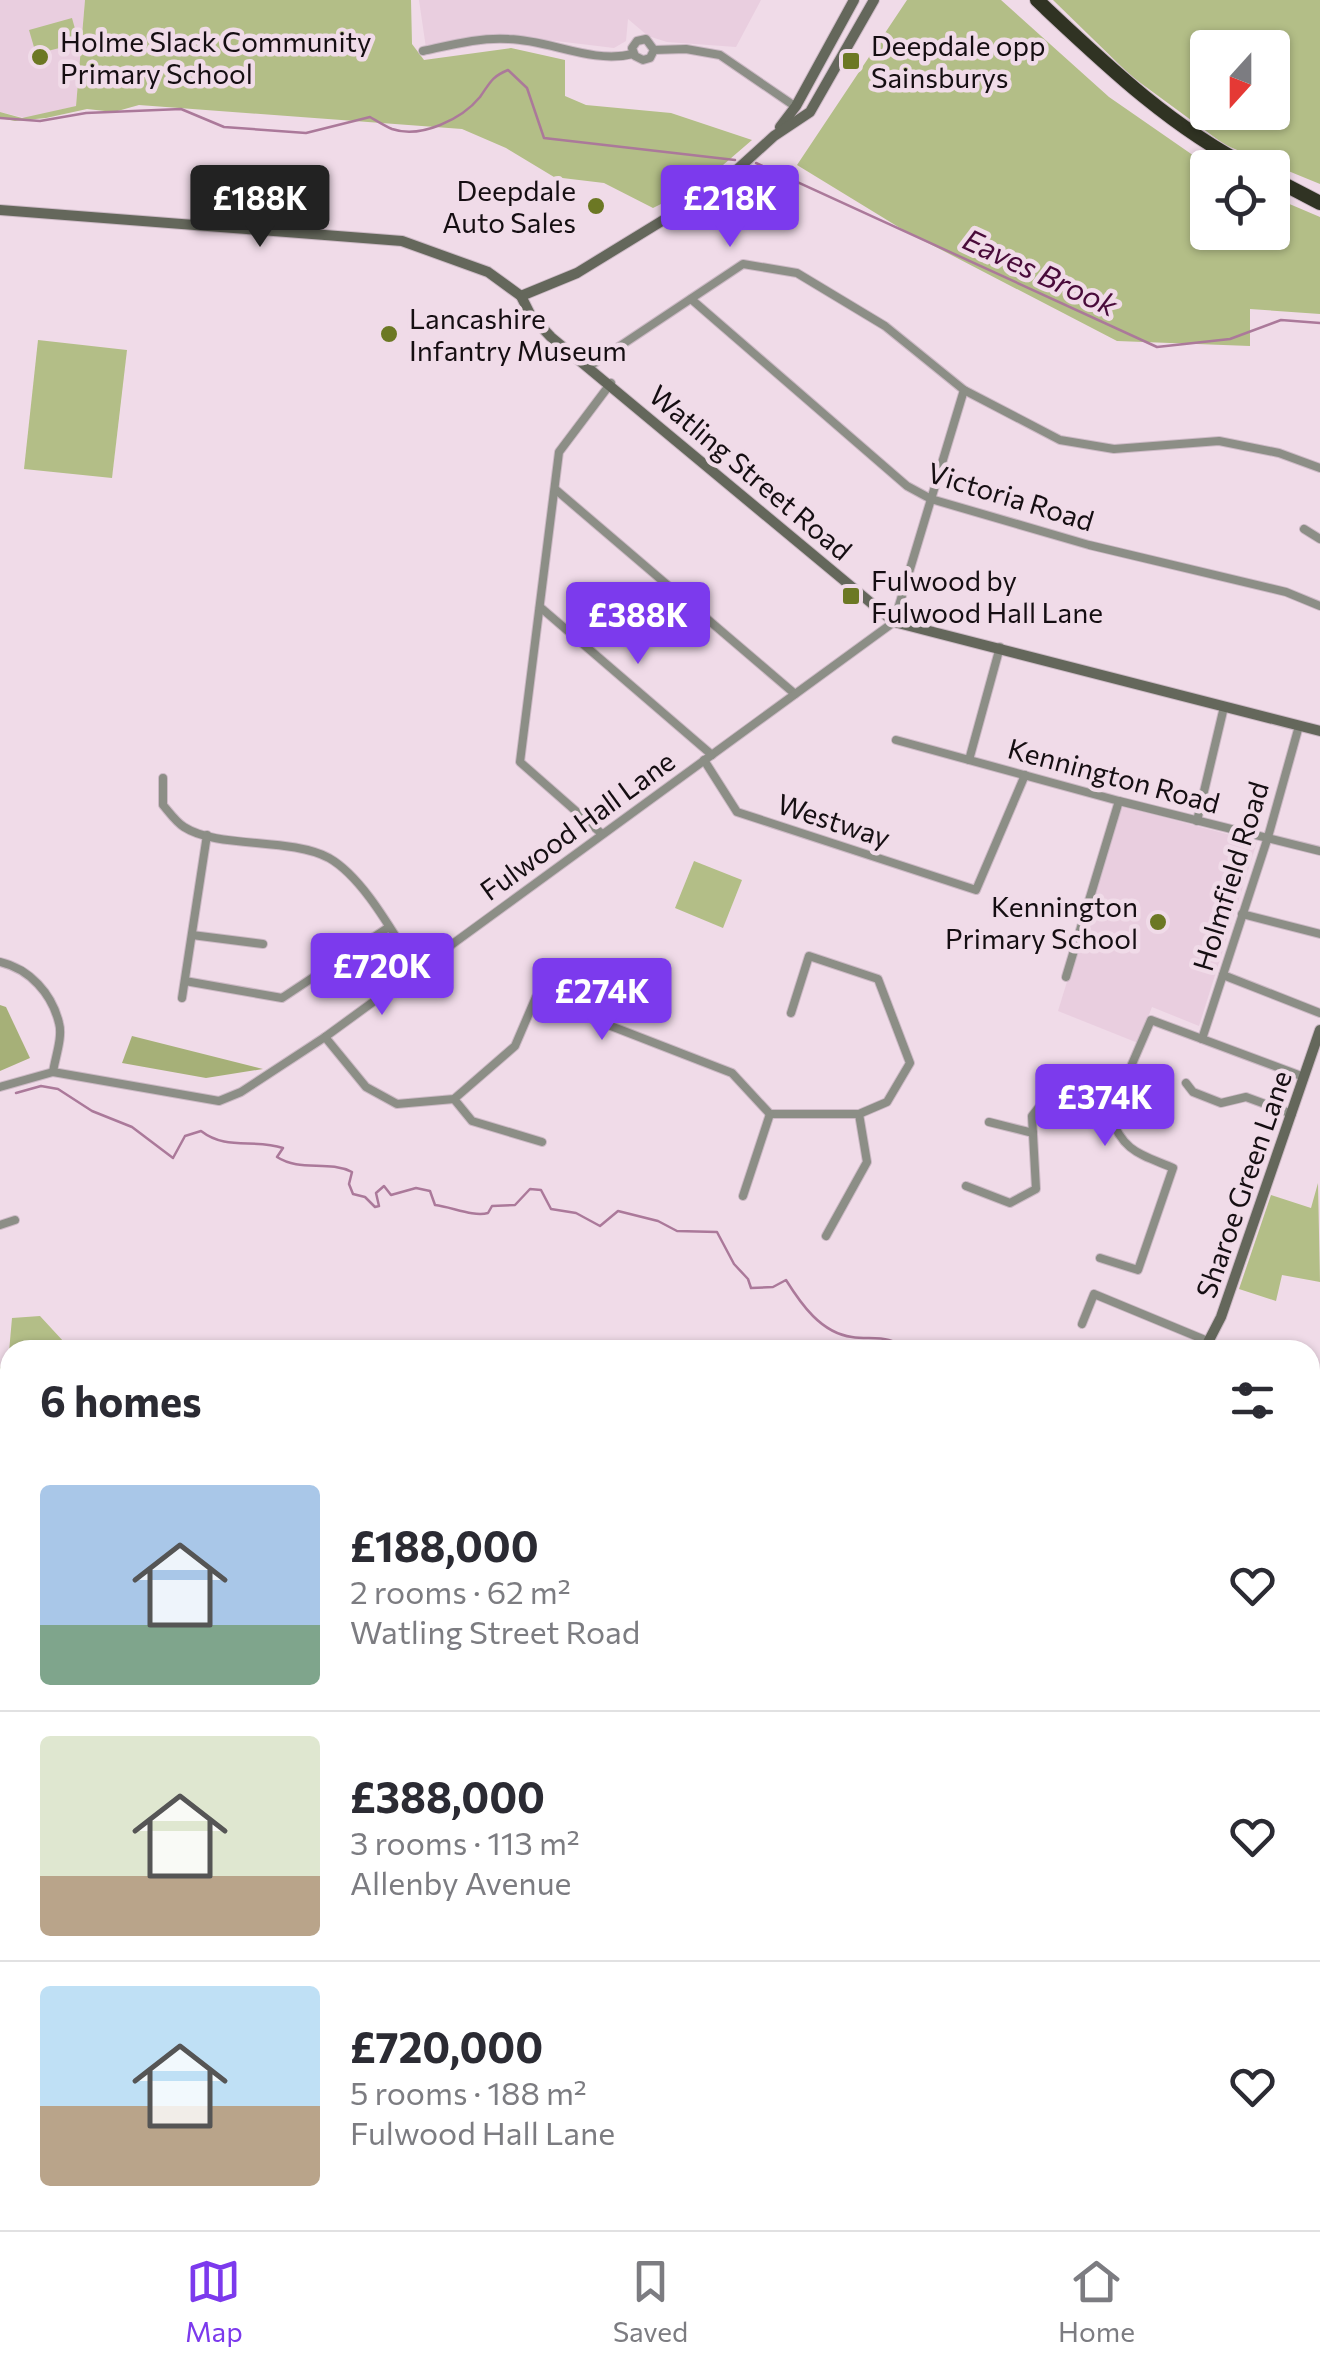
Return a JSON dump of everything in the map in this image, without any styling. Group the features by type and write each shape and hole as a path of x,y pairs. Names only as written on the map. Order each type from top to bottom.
{"highway":[{"path":"1037,0 1125,83 1221,150"},
{"path":"1290,187 1320,203"}],"main road":[{"path":"774,136 796,106 854,0"},
{"path":"521,296 577,273 719,186 774,136 810,112 874,0"},
{"name":"Watling Street Road","path":"0,210 402,241 488,272 521,296 531,316 551,337 894,622 1320,732"},
{"name":"Sharoe Green Lane","path":"1209,1340 1319,1038"}],"street":[{"path":"423,51 510,38 597,56 633,54"},
{"path":"642,39 651,43 654,50 646,60 633,54 634,44 642,39"},
{"path":"654,50 720,55 810,112"},
{"path":"590,366 743,264 797,273 885,326 964,390 1060,440 1114,449 1219,442 1279,452 1319,467"},
{"name":"Victoria Road","path":"691,298 907,486 931,498 1088,545 1286,592 1320,606"},
{"path":"602,834 520,762 560,452 611,383"},
{"path":"894,622 964,390"},
{"path":"555,489 795,694"},
{"path":"1304,529 1320,539"},
{"name":"Westway","path":"540,607 708,758 737,812 976,890 1025,774"},
{"name":"Fulwood Hall Lane","path":"0,1087 53,1072 219,1100 241,1092 325,1036 894,622"},
{"path":"969,760 1000,647"},
{"path":"1196,821 1224,708"},
{"name":"Holmfield Road","path":"1202,1039 1268,837 1299,726"},
{"name":"Kennington Road","path":"896,740 1320,851"},
{"path":"163,778 163,805 184,828 208,836 309,850 350,873 416,969"},
{"path":"1066,976 1119,801"},
{"path":"182,998 208,836"},
{"path":"1242,914 1320,934"},
{"path":"185,981 282,998 389,928"},
{"path":"192,935 263,944"},
{"path":"325,1036 366,1086 397,1104 454,1100 515,1046 536,997 732,1072 770,1114 860,1114 886,1102 910,1063 878,979 808,956 792,1013"},
{"path":"0,962 12,965 41,984 48,998 60,1026 53,1072"},
{"path":"1223,975 1320,1013"},
{"path":"1100,1258 1138,1270 1173,1168 1131,1150 1117,1134 1110,1115 1151,1020 1304,1077"},
{"path":"1186,1083 1193,1092 1221,1102 1246,1097 1292,1114"},
{"path":"454,1100 472,1121 542,1142"},
{"path":"966,1186 1010,1202 1036,1189 1032,1116 1044,1102 1110,1115"},
{"path":"743,1196 770,1114"},
{"path":"826,1236 866,1162 860,1114"},
{"path":"989,1122 1033,1133"},
{"path":"0,1226 15,1220"},
{"path":"1082,1324 1094,1294 1194,1340"}],"shaded area":[{"name":"Holme Slack Community Primary School","path":"0,0 85,0 76,106 26,118 0,112"},
{"path":"419,0 761,0 736,47 667,42 648,36 628,19 626,41 614,48 497,34 427,55"},
{"name":"Kennington Primary School","path":"1121,806 1257,842 1199,1026 1152,1007 1138,1043 1058,1011"}],"green space":[{"path":"85,0 411,0 412,44 424,60 511,48 565,60 565,96 586,105 671,113 752,140 701,184 653,208 604,183 554,177 506,148 462,129 139,105 114,112 87,109 46,118 15,121 0,118 0,112 22,118 76,106"},
{"path":"907,0 1001,0 1109,97 1190,153 1190,250 1290,250 1290,204 1320,217 1320,314 1250,309 1250,346 1117,341 905,231 797,165"},
{"path":"1053,0 1320,0 1320,184 1290,172 1290,150 1237,150 1205,130 1290,130 1290,30 1190,30 1190,119 1131,76"},
{"path":"72,18 79,43 36,54 29,30"},
{"path":"38,340 127,350 112,478 24,469"},
{"path":"694,861 742,880 723,928 675,908"},
{"path":"0,1005 6,1007 30,1058 0,1071"},
{"path":"132,1036 263,1069 206,1078 122,1063"},
{"path":"1318,1183 1320,1282 1282,1275 1276,1301 1239,1289 1271,1195 1311,1208"},
{"path":"40,1316 62,1340 10,1340 12,1318"}],"waterway":[{"name":"Eaves Brook","path":"0,118 40,121 86,113 181,109 224,127 306,133 370,117 392,129 415,131 440,125 463,113 494,78 508,70 527,88 544,138 735,160"},
{"name":"Eaves Brook","path":"756,163 1157,347 1230,339 1281,320 1320,323"},
{"path":"16,1093 41,1086 58,1089 92,1111 132,1127 173,1158 185,1136 201,1131 230,1143 283,1148 277,1157 286,1161 352,1172 349,1184 353,1194 365,1197 375,1207 379,1206 376,1193 384,1186 391,1195 416,1188 430,1191 435,1205 482,1214 492,1206 515,1205 530,1189 541,1190 551,1209 576,1213 600,1226 618,1211 658,1221 677,1231 717,1232 751,1288 773,1287 786,1280 805,1308 831,1330 852,1337 888,1340"}],"place":[{"name":"Holme Slack Community Primary School","path":"40,57"},
{"name":"Deepdale opp Sainsburys","path":"851,61"},
{"name":"Deepdale Auto Sales","path":"596,206"},
{"name":"Lancashire Infantry Museum","path":"389,334"},
{"name":"Fulwood by Fulwood Hall Lane","path":"851,596"},
{"name":"Kennington Primary School","path":"1158,922"}]}
